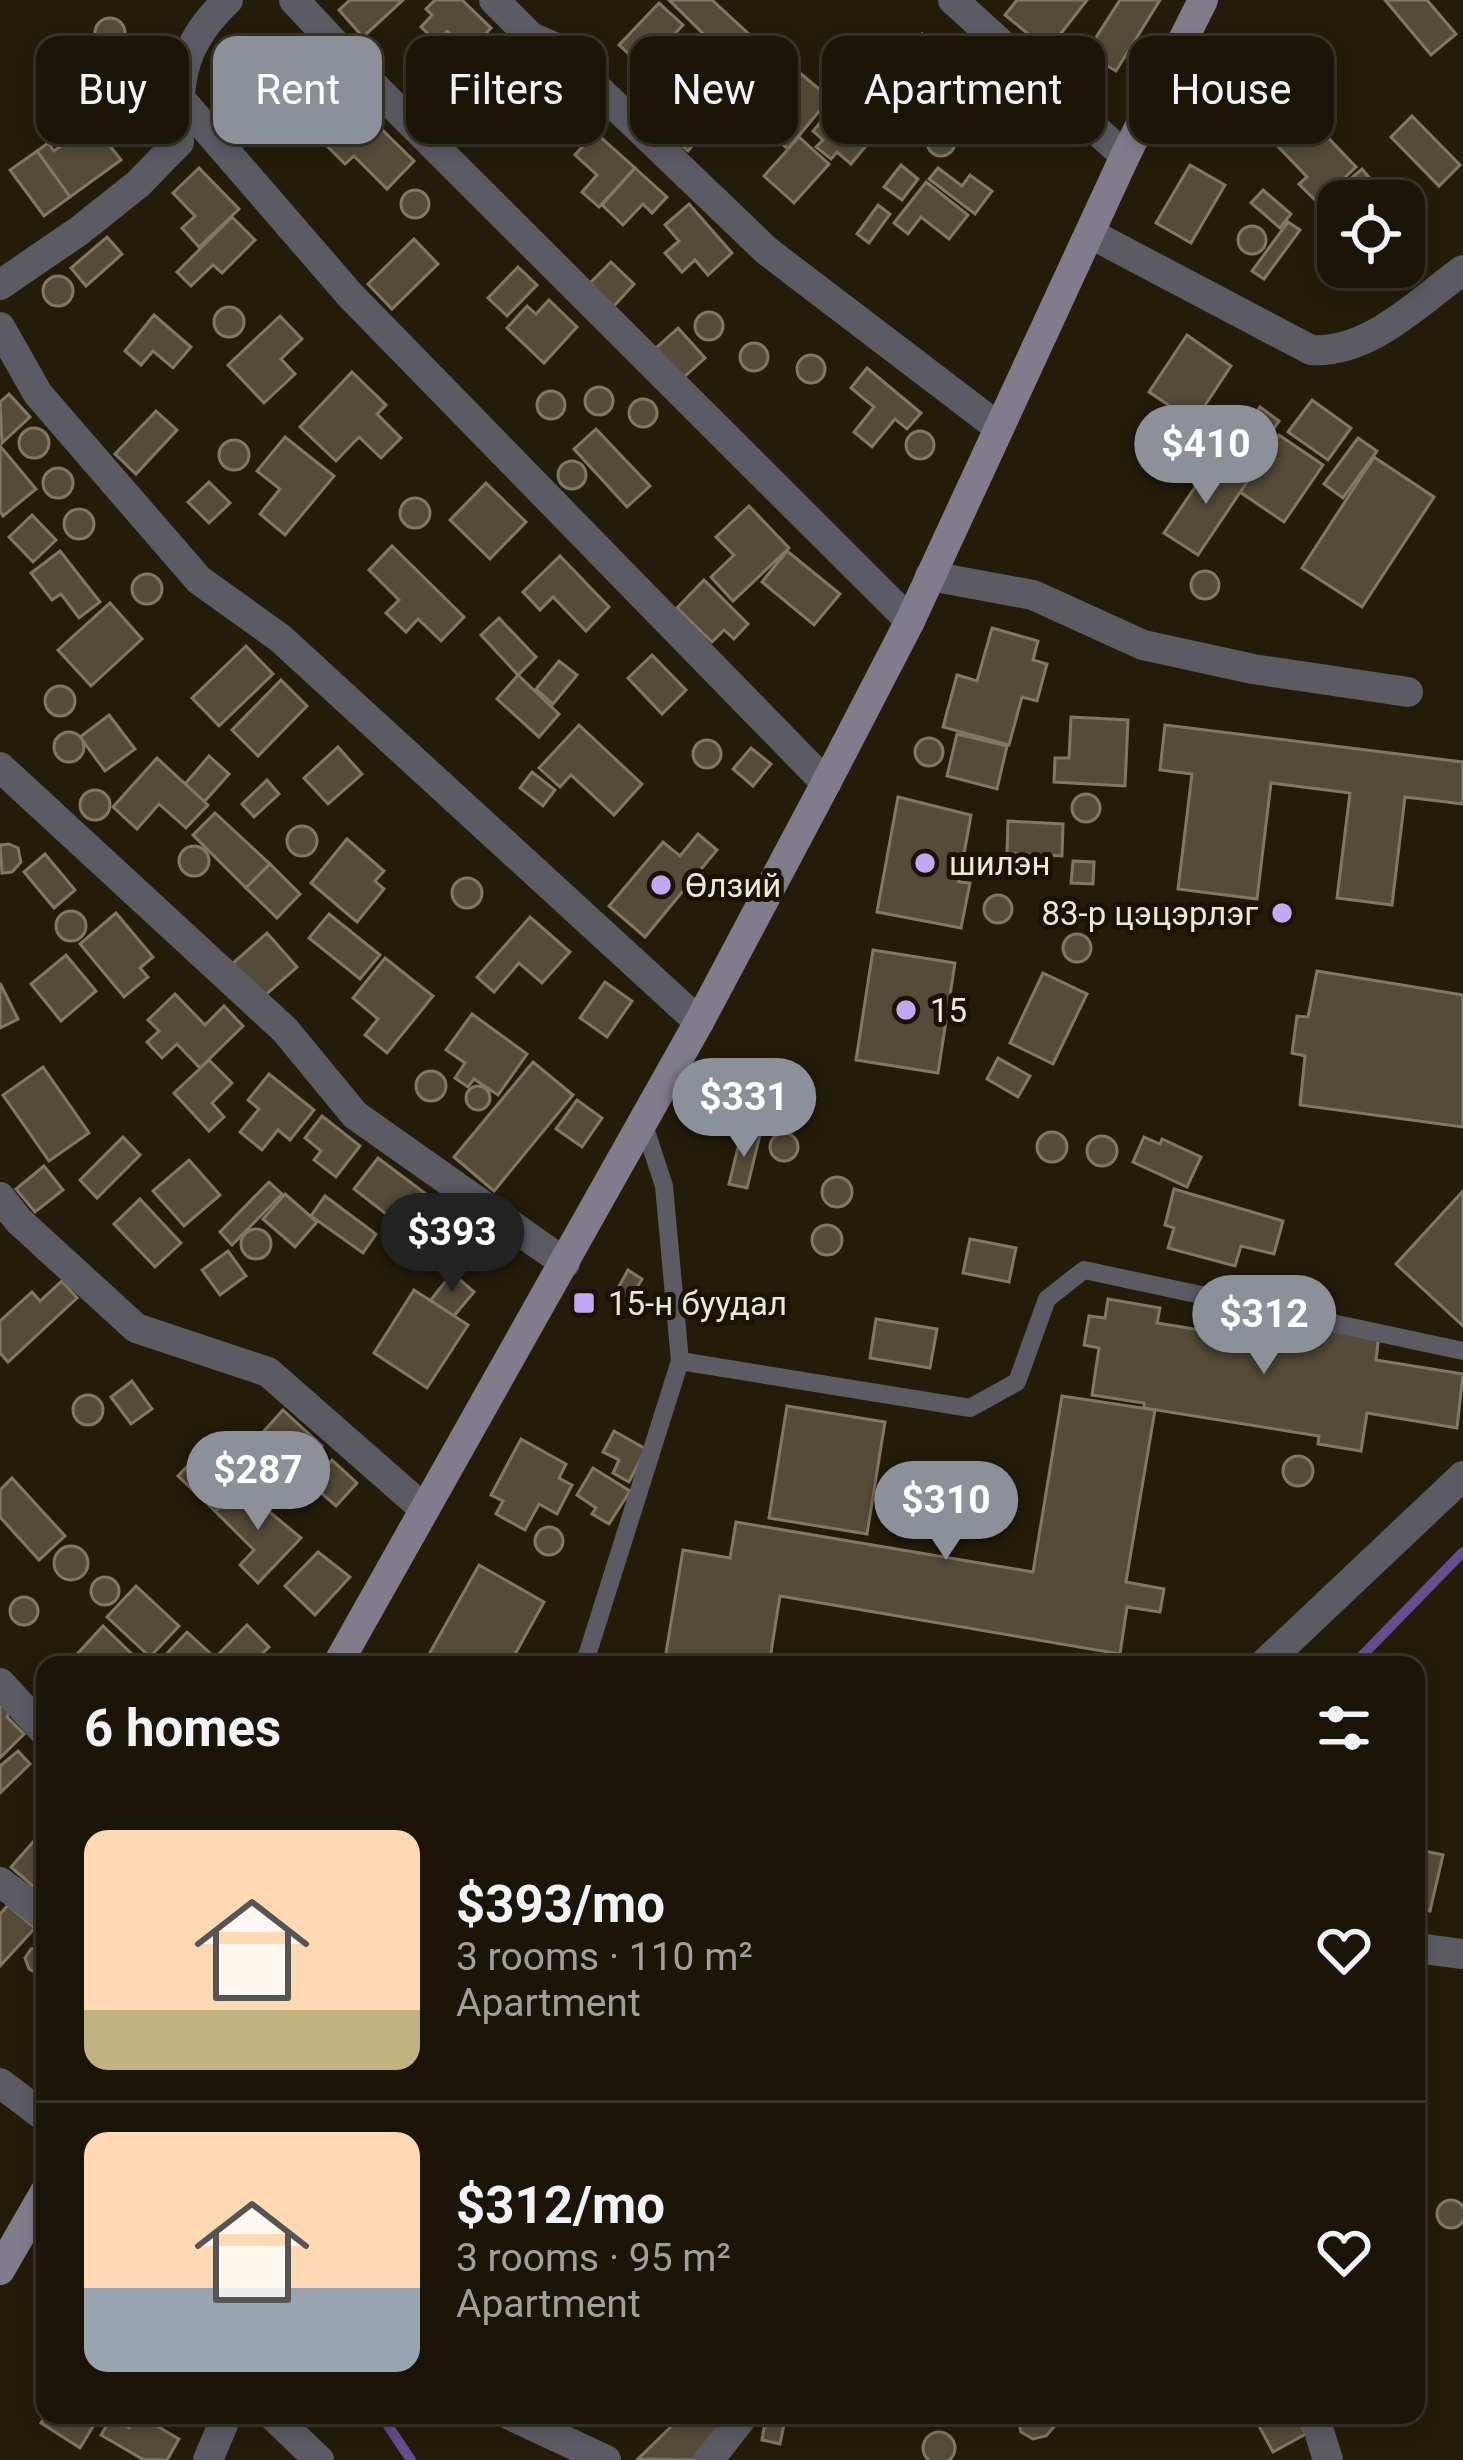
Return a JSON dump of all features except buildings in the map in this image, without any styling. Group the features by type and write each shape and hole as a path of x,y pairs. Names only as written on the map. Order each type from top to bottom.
{"main road":[{"path":"342,1656 699,1022 826,783 910,621 1125,156 1204,0"},
{"path":"0,2270 36,2208"}],"street":[{"path":"189,53 202,25 228,0"},
{"path":"294,0 377,89 910,621"},
{"path":"494,0 530,37 554,47 767,251 998,427"},
{"path":"953,0 1125,156"},
{"path":"189,109 350,295 826,783"},
{"path":"0,285 138,184 177,144"},
{"path":"1090,234 1311,350 1339,349 1365,340 1463,270"},
{"path":"0,328 38,394 199,580 280,638 699,1022"},
{"path":"930,576 1033,595 1143,645 1253,669 1408,692"},
{"path":"0,767 285,1030 355,1115 565,1263"},
{"path":"0,1197 19,1221 136,1328 268,1372 423,1508"},
{"path":"1272,1656 1463,1476"},
{"path":"0,1683 36,1722"},
{"path":"0,1882 36,1909"},
{"path":"1425,1949 1463,1954"},
{"path":"0,2083 36,2110"},
{"path":"208,2460 223,2424"},
{"path":"281,2424 319,2460"},
{"path":"529,2424 606,2460"},
{"path":"709,2460 737,2424"},
{"path":"1317,2424 1328,2460"}],"lane":[{"path":"587,1656 680,1361 664,1186 643,1122"},
{"path":"680,1361 970,1408 1017,1382 1047,1299 1084,1270 1463,1351"}],"waterway":[{"path":"1362,1656 1463,1552"},
{"path":"387,2424 411,2460"}],"place":[{"name":"шилэн","path":"925,863"},
{"name":"Өлзий","path":"661,885"},
{"name":"83-р цэцэрлэг","path":"1282,913"},
{"name":"15","path":"906,1010"},
{"name":"15-н буудал","path":"584,1303"}]}
